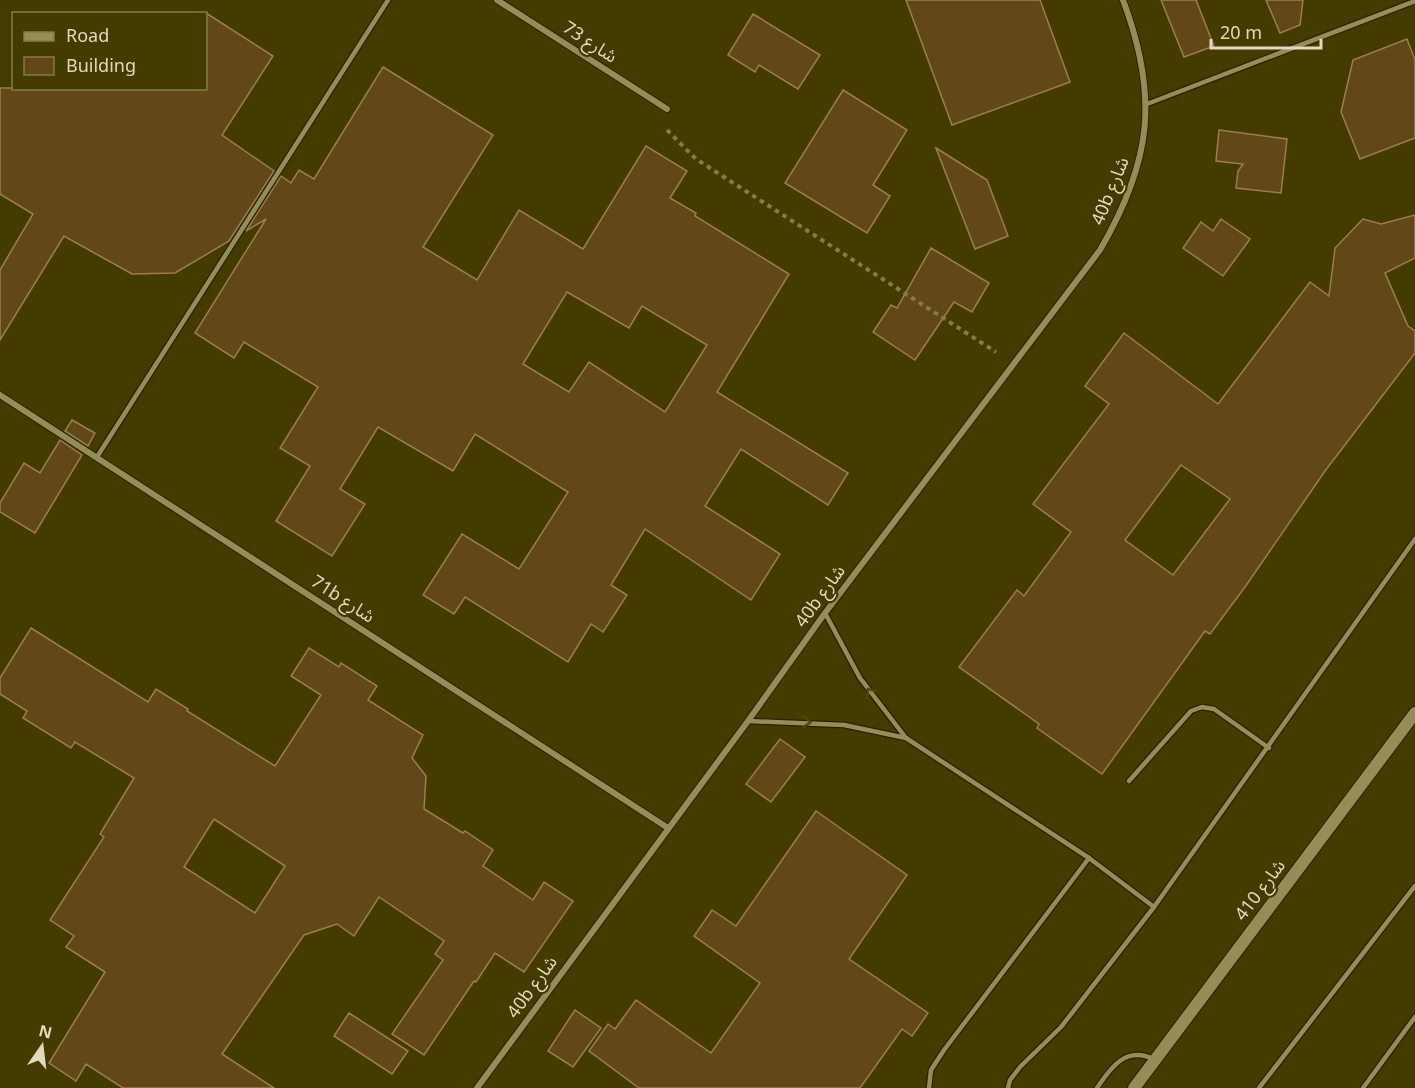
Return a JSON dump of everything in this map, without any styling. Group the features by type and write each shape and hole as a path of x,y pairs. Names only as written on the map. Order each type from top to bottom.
{"street":[{"name":"40b شارع","path":"477,1088 825,613 1100,250 1120,216 1137,171 1144,143 1147,104 1137,41 1123,0"},
{"name":"شارع 73","path":"500,1 667,109"},
{"name":"71b شارع","path":"0,395 668,828"},
{"name":"شارع 410","path":"1134,1088 1413,720"}],"lane":[{"path":"97,457 388,0"},
{"path":"1147,104 1415,1"},
{"path":"1008,1088 1010,1080 1020,1067 1061,1026 1154,907 1269,748 1415,539"},
{"path":"825,613 860,678 906,738 1089,858 1154,907"},
{"path":"1129,781 1182,720 1191,711 1202,707 1214,708 1269,748"},
{"path":"748,721 844,725 906,738"},
{"path":"929,1088 931,1070 944,1050 1089,858"},
{"path":"1259,1088 1415,886"},
{"path":"1363,1088 1415,1017"},
{"path":"1097,1088 1117,1062 1126,1056 1137,1054 1156,1060"}],"path":[{"path":"649,98 666,128 696,159 1014,363"}],"building":[{"path":"906,0 1040,0 1070,82 952,125"},
{"path":"1161,0 1196,0 1214,46 1184,57"},
{"path":"1266,0 1303,0 1300,25 1280,33"},
{"path":"207,14 273,56 222,135 274,171 229,241 175,273 132,274 64,236 0,340 0,270 33,214 0,194 0,88 12,88 12,90 207,90"},
{"path":"753,14 820,55 798,89 759,65 755,72 728,55"},
{"path":"1407,39 1415,60 1415,138 1360,159 1341,112 1353,60"},
{"path":"383,67 493,135 423,247 477,280 519,210 583,249 646,146 687,171 670,198 789,274 717,392 848,473 828,505 741,449 705,506 780,554 751,600 645,529 611,585 627,595 603,632 591,624 568,662 465,597 454,614 423,595 462,534 519,569 568,492 475,434 453,471 378,427 340,489 365,504 332,556 276,521 310,466 280,448 318,387 244,342 234,358 195,333 266,219 246,231 281,176 291,183 299,170 314,179","holes":["567,292 629,328 642,306 707,345 665,412 589,362 569,392 523,364"]},
{"path":"843,90 907,130 873,185 890,196 867,233 785,183"},
{"path":"1219,130 1287,139 1281,193 1236,188 1238,171 1243,164 1216,161"},
{"path":"936,148 987,180 1008,236 975,249"},
{"path":"1415,215 1415,258 1385,273 1408,326 1415,331 1415,353 1325,471 1245,587 1210,634 1205,631 1102,774 1037,728 1039,724 959,667 1017,590 1024,596 1071,532 1033,504 1109,404 1085,386 1124,333 1218,404 1310,282 1329,296 1335,248 1363,219 1381,224","holes":["1181,465 1230,499 1173,575 1125,540"]},
{"path":"1221,219 1250,239 1223,276 1183,248 1201,222 1213,231"},
{"path":"931,248 989,283 972,312 954,302 915,360 873,332 891,305 897,308"},
{"path":"72,420 95,433 88,446 65,431"},
{"path":"60,440 82,455 35,533 0,512 0,503 24,463 40,473"},
{"path":"31,628 148,702 156,689 275,766 321,695 291,676 309,648 339,667 341,663 377,686 368,700 423,735 412,758 426,776 424,809 463,833 465,831 493,850 483,866 533,900 544,882 573,901 524,972 495,953 424,1055 392,1034 443,960 435,954 444,941 379,897 354,936 337,924 304,935 222,1054 274,1088 123,1088 86,1064 76,1081 49,1063 105,972 66,947 74,936 50,920 104,837 100,834 134,778 75,742 71,748 23,718 27,711 0,694 0,678","holes":["214,819 285,866 255,913 184,867"]},
{"path":"780,739 805,757 771,802 746,784"},
{"path":"816,811 907,875 849,959 928,1013 912,1036 902,1029 860,1088 639,1088 589,1051 608,1024 615,1029 636,1000 711,1053 760,983 694,936 712,910 736,926"},
{"path":"575,1010 601,1028 573,1067 548,1051"},
{"path":"349,1013 408,1051 392,1074 334,1036"}]}
